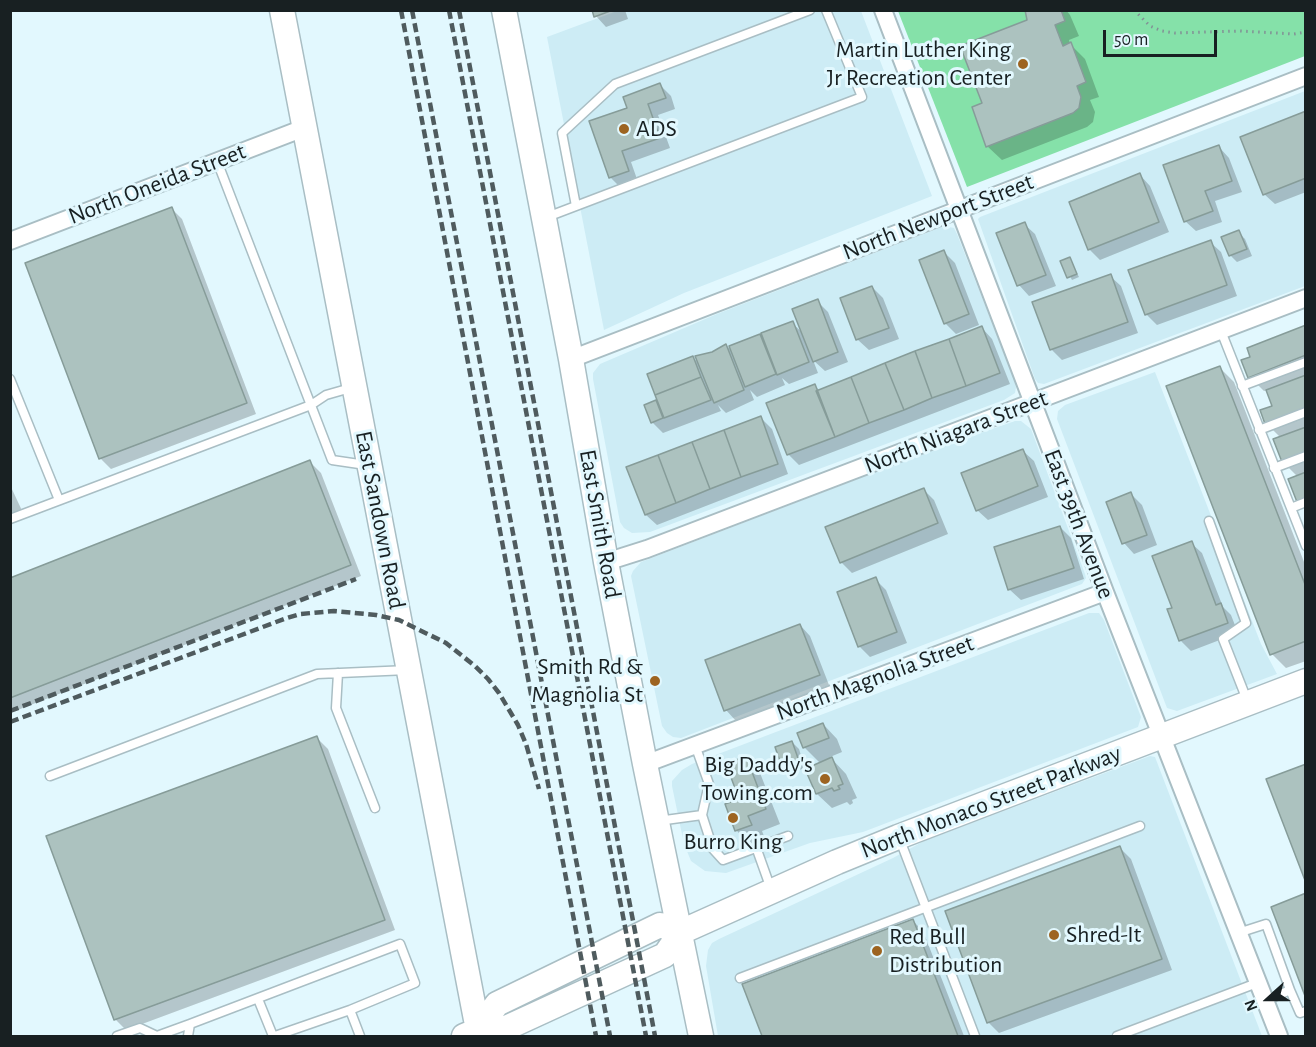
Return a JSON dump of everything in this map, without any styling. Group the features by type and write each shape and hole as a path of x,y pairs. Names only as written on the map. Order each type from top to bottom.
{"street":[{"name":"East Sandown Road","path":"282,10 408,670 474,1034"},
{"name":"East Smith Road","path":"504,10 571,359 606,562 701,1036"},
{"name":"East 39th Avenue","path":"883,10 1105,592 1279,1036"},
{"name":"North Newport Street","path":"571,359 1305,76"},
{"name":"North Oneida Street","path":"10,241 304,128"},
{"name":"North Niagara Street","path":"606,562 647,549 1305,298"},
{"name":"North Magnolia Street","path":"645,764 1105,592"},
{"name":"North Monaco Street Parkway","path":"681,932 898,837 1305,681"},
{"path":"474,1034 504,1029 665,955 681,932"}],"lane":[{"path":"576,206 562,133 615,84 810,10"},
{"path":"544,218 862,97 826,10"},
{"path":"217,161 332,460 369,466"},
{"path":"1221,331 1305,546"},
{"path":"1242,386 1305,362"},
{"path":"10,379 59,500"},
{"path":"10,519 311,405 326,395 354,387"},
{"path":"1259,430 1305,412"},
{"path":"1274,468 1305,456"},
{"path":"1291,508 1305,502"},
{"path":"1209,521 1246,623 1223,639 1248,703"},
{"path":"51,776 317,674 408,670"},
{"path":"338,673 336,708 375,808"},
{"path":"695,745 709,784 702,815 713,849 723,860 788,836"},
{"path":"657,821 702,815"},
{"path":"740,978 1140,826"},
{"path":"898,837 975,1036"},
{"path":"756,848 772,891"},
{"path":"1238,933 1266,924 1300,1013 1305,1011"},
{"path":"117,1036 140,1028 157,1036 400,944 415,983 350,1010 274,1036 258,999"},
{"path":"1118,1036 1257,983"},
{"path":"1265,1001 1290,990"},
{"path":"350,1010 360,1036"},
{"path":"188,1036 190,1024"}],"path":[{"path":"1134,10 1150,26 1175,33 1240,31 1294,34 1305,32"}],"shaded area":[{"path":"617,11 861,11 932,196 684,293 604,330 547,37"},
{"path":"1305,91 1305,286 1044,384 1038,383 978,219"},
{"path":"944,226 954,228 957,234 1015,381 1015,393 1004,400 650,532 632,533 624,528 620,522 593,379 593,373 600,364 717,314"},
{"path":"1155,372 1261,644 1277,674 1177,711 1167,708 1057,419 1058,411 1065,405"},
{"path":"1021,421 1031,429 1085,574 1086,578 1082,584 681,738 667,733 662,726 631,576 641,562 951,443"},
{"name":"Big Daddy's Towing.com","path":"1089,613 1099,613 1104,620 1141,717 1138,727 863,832 810,843 726,873 705,871 691,861 684,844 672,786 672,781 682,770 692,764"},
{"path":"1150,756 1155,757 1262,1036 718,1036 706,966 708,950 712,943 893,858 924,841"}],"green space":[{"path":"898,11 1305,11 1305,56 967,187"}],"building":[{"path":"592,10 613,10 594,17"},
{"name":"Martin Luther King Jr Recreation Center","path":"1025,10 1061,10 1065,21 1055,25 1063,46 1071,42 1086,82 1077,86 1081,97 1079,108 1073,113 986,147 972,107 982,103 960,46 1027,20"},
{"name":"ADS","path":"660,83 666,98 648,104 660,138 622,151 629,171 609,178 589,121 627,108 623,97"},
{"path":"1306,111 1306,178 1263,195 1240,137"},
{"path":"1219,145 1232,181 1205,191 1213,211 1184,222 1163,165"},
{"path":"1140,173 1159,222 1088,250 1069,202"},
{"path":"172,207 247,403 99,459 25,263"},
{"path":"1025,222 1046,275 1017,286 996,233"},
{"path":"1239,230 1247,249 1229,256 1221,237"},
{"path":"1211,240 1227,285 1145,315 1128,270"},
{"path":"944,250 969,314 944,324 919,260"},
{"path":"1070,257 1077,274 1067,278 1060,261"},
{"path":"1111,274 1128,322 1050,350 1032,302"},
{"path":"872,286 889,328 856,340 840,298"},
{"path":"818,299 838,352 813,362 792,309"},
{"path":"793,321 809,362 777,375 761,333"},
{"path":"1306,325 1306,355 1248,378 1241,360 1250,357 1247,348"},
{"path":"982,326 1000,373 966,386 949,339"},
{"path":"760,334 776,374 745,387 729,346"},
{"path":"949,339 966,386 932,398 915,351"},
{"path":"726,344 744,390 714,403 695,356 712,352"},
{"path":"915,351 932,398 904,410 885,363"},
{"path":"693,356 701,377 655,395 647,374"},
{"path":"885,363 904,410 869,423 851,377"},
{"path":"1220,366 1306,587 1306,641 1270,655 1166,386"},
{"path":"1306,375 1306,409 1265,424 1260,410 1272,406 1266,390"},
{"path":"701,377 711,400 664,418 655,395"},
{"path":"851,377 869,423 835,437 816,391"},
{"path":"815,384 835,437 787,455 766,403"},
{"path":"656,400 663,418 651,423 644,405"},
{"path":"761,416 778,464 741,477 724,430"},
{"path":"1306,427 1306,453 1282,462 1273,439"},
{"path":"724,430 741,477 710,489 692,442"},
{"path":"692,442 710,489 676,503 658,455"},
{"path":"1023,449 1038,486 976,511 961,473"},
{"path":"658,455 676,503 645,515 626,467"},
{"path":"310,460 351,565 10,698 10,578"},
{"path":"1306,472 1306,499 1297,502 1288,479"},
{"path":"924,488 938,523 840,563 825,527"},
{"path":"1131,492 1147,535 1122,544 1106,502"},
{"path":"1060,526 1074,568 1008,590 994,547"},
{"path":"1192,541 1216,605 1221,603 1228,623 1179,641 1167,609 1172,608 1152,556"},
{"path":"876,577 897,632 858,647 837,592"},
{"path":"800,624 820,675 724,711 705,660"},
{"path":"823,723 829,738 803,748 797,733"},
{"path":"317,736 385,920 114,1020 46,836"},
{"path":"792,741 799,761 782,767 775,747"},
{"path":"746,756 766,809 748,816 752,825 735,831 725,804 739,799 726,764"},
{"name":"Big Daddy's Towing.com","path":"832,757 843,784 838,786 840,789 834,791 832,788 816,794 805,769"},
{"path":"1306,764 1306,883 1266,779"},
{"name":"Shred-It","path":"1120,846 1162,959 987,1023 945,911"},
{"path":"1306,893 1306,995 1305,996 1271,907"},
{"name":"Red Bull Distribution","path":"913,919 958,1036 762,1036 742,984"}],"railway":[{"path":"401,10 596,1036"},
{"path":"412,10 610,1036"},
{"path":"449,10 646,1036"},
{"path":"459,10 655,1036"},
{"path":"10,711 356,579"},
{"path":"10,722 300,614 334,611 376,615 399,620 446,643 488,679 518,725 539,789"}],"place":[{"name":"Martin Luther King Jr Recreation Center","path":"1023,64"},
{"name":"ADS","path":"624,129"},
{"name":"Smith Rd & Magnolia St","path":"655,681"},
{"name":"Big Daddy's Towing.com","path":"825,779"},
{"name":"Burro King","path":"733,818"},
{"name":"Shred-It","path":"1054,935"},
{"name":"Red Bull Distribution","path":"877,951"}]}
